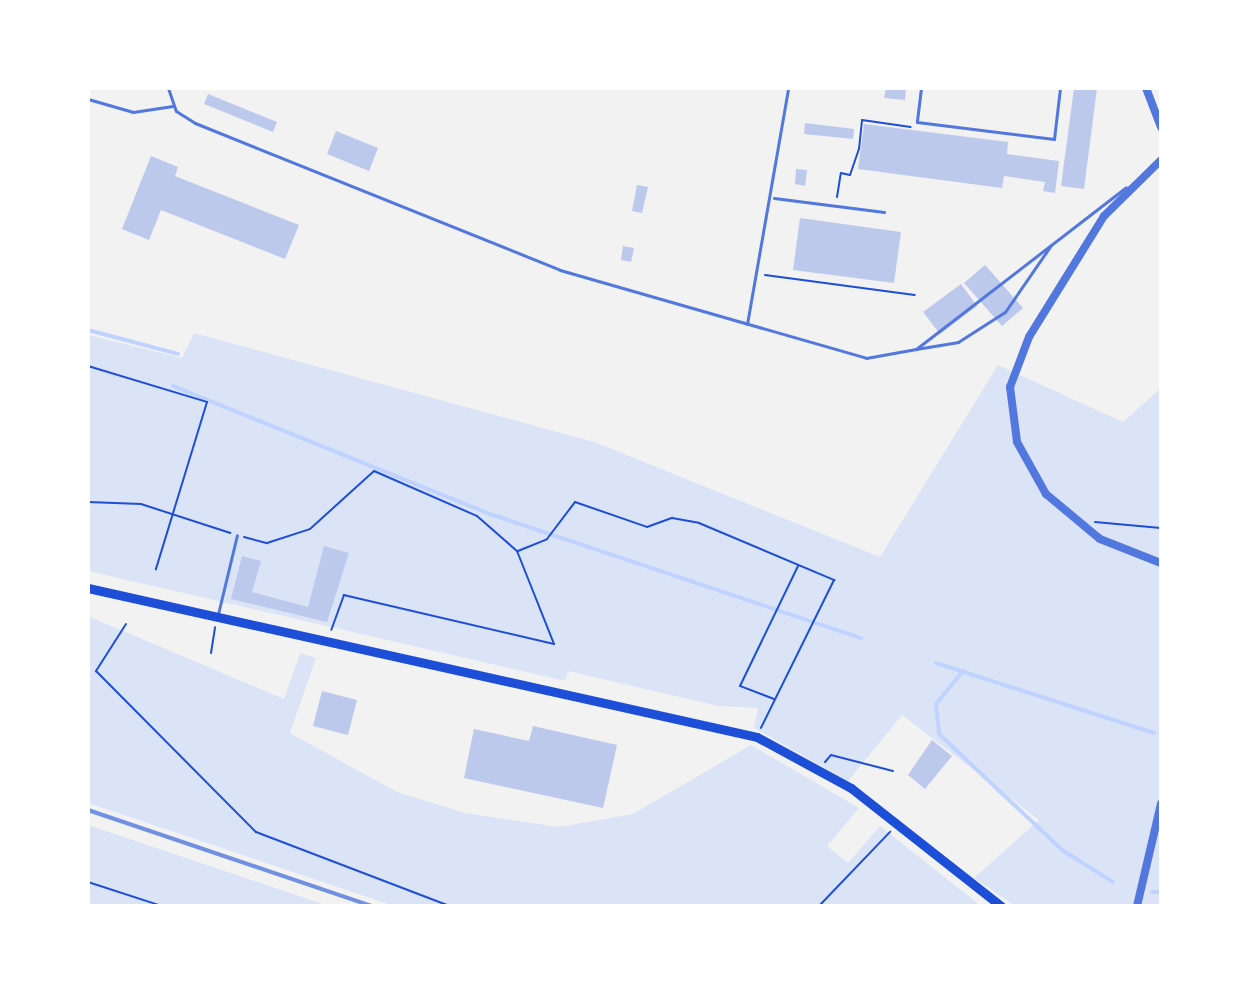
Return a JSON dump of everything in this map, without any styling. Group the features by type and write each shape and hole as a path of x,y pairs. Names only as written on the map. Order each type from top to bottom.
{"main road":[{"path":"88,588 731,729 820,769 1001,906"}],"street":[{"path":"1146,88 1161,127"},
{"path":"1161,160 1126,187 1029,337 1010,387 1010,410 1017,442 1046,494 1100,539 1161,563"},
{"path":"1137,906 1161,804"}],"lane":[{"path":"168,88 173,106 195,123 560,270 866,358 958,342 1005,312 1056,239"},
{"path":"747,326 774,198 788,88"},
{"path":"921,88 917,122 1054,139 1060,88"},
{"path":"88,99 133,112 173,106"},
{"path":"916,349 1126,187"},
{"path":"774,198 884,212"},
{"path":"217,618 237,535"}],"path":[{"path":"836,206 862,120 917,122"},
{"path":"760,275 915,295"},
{"path":"88,366 207,402 170,514 156,569"},
{"path":"88,502 170,514 267,543 310,529 374,471 477,516 517,551 554,644 344,595 331,631"},
{"path":"517,551 547,539 575,502 647,527 672,518 699,523 834,580 760,732"},
{"path":"1090,524 1161,528"},
{"path":"775,700 740,686 798,565"},
{"path":"211,653 217,618"},
{"path":"126,624 96,671 256,832 450,906"},
{"path":"820,769 831,755 893,771"},
{"path":"819,906 897,825"},
{"path":"88,882 162,906"}],"shaded area":[{"path":"194,333 594,442 880,557 998,365 1123,422 1161,388 1161,906 1015,906 974,878 1039,820 902,715 848,781 754,728 758,708 718,706 568,671 565,681 88,571 88,335 182,358"},
{"path":"88,616 284,699 300,653 316,658 290,733 397,792 465,813 559,827 633,814 751,745 859,808 827,846 848,863 880,826 981,906 394,906 88,803"},
{"path":"88,825 329,906 88,906"}],"building":[{"path":"886,88 906,88 905,100 884,98"},
{"path":"1074,88 1097,88 1084,189 1061,186"},
{"path":"208,94 277,122 273,132 204,104"},
{"path":"805,123 854,129 853,139 804,134"},
{"path":"864,124 1008,142 1007,154 1059,161 1055,193 1043,191 1045,182 1004,176 1002,188 858,169"},
{"path":"336,131 378,148 369,171 327,154"},
{"path":"151,156 178,167 175,176 299,225 285,259 161,210 149,240 122,229"},
{"path":"796,169 807,170 805,186 795,184"},
{"path":"637,185 648,187 642,213 632,211"},
{"path":"800,218 901,232 894,283 793,270"},
{"path":"623,246 634,248 631,262 621,260"},
{"path":"985,265 1023,308 1002,326 964,283"},
{"path":"961,284 977,306 940,334 923,312"},
{"path":"324,546 349,553 327,622 231,599 242,556 261,561 252,592 308,607"},
{"path":"322,691 357,700 348,735 313,726"},
{"path":"533,726 617,745 603,808 464,778 474,729 529,741"},
{"path":"932,740 952,756 925,789 908,775"}],"waterway":[{"path":"88,330 178,354"},
{"path":"173,386 493,515 861,638"},
{"path":"936,663 1154,733"},
{"path":"963,671 936,704 939,734 1062,850 1113,882"},
{"path":"1152,892 1161,892"}],"railway":[{"path":"88,810 371,906"}]}
